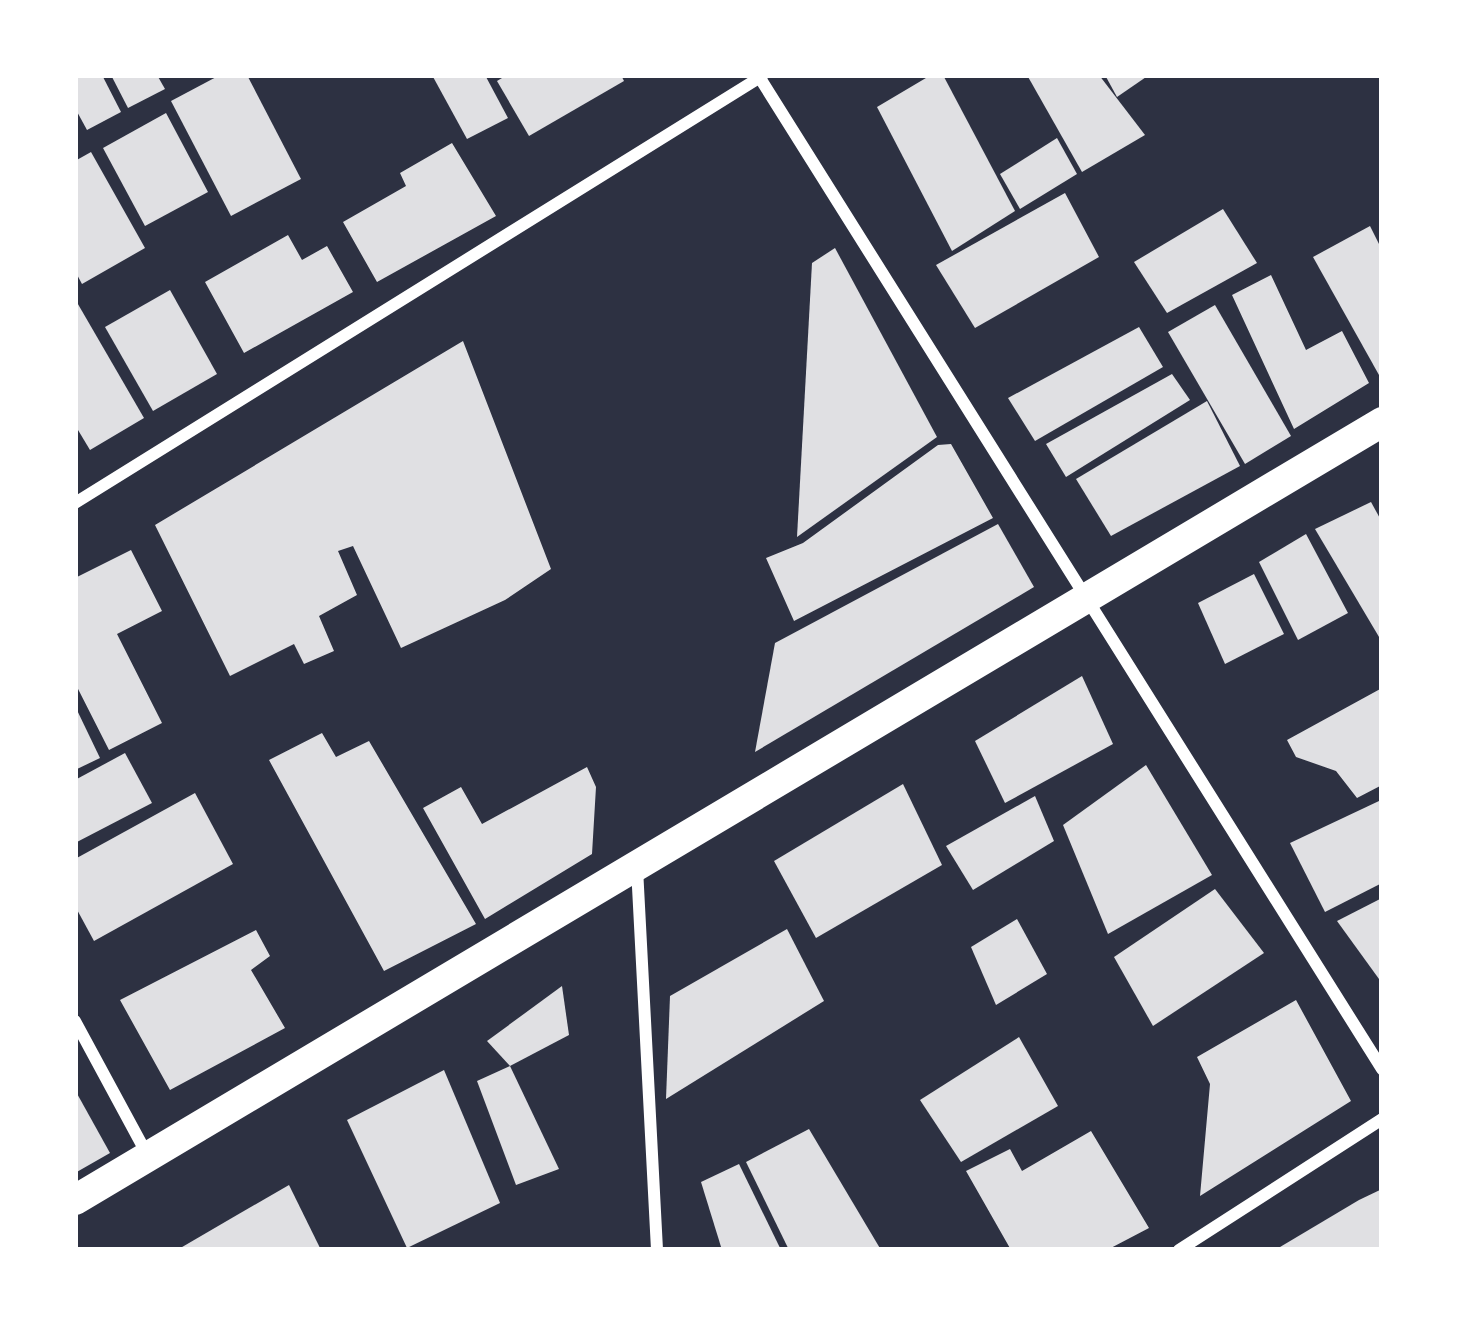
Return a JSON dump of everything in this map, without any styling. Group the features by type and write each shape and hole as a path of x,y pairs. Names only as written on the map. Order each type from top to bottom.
{"main road":[{"path":"75,1200 1382,422"}],"street":[{"path":"75,502 760,76 1090,596 1382,1069"},
{"path":"636,865 657,1250"},
{"path":"75,1021 148,1156"},
{"path":"1179,1250 1382,1120"}],"building":[{"path":"75,75 102,75 121,112 87,130 75,108"},
{"path":"111,75 157,75 165,89 128,108"},
{"path":"220,75 247,75 301,179 231,216 171,101"},
{"path":"432,75 485,75 508,118 467,139"},
{"path":"507,75 621,75 624,81 529,136 497,81"},
{"path":"931,75 943,75 1015,211 952,251 877,107"},
{"path":"1027,75 1099,75 1145,135 1082,172"},
{"path":"1105,75 1149,75 1117,97"},
{"path":"166,113 208,192 145,226 103,148"},
{"path":"1057,138 1077,174 1020,209 1000,174"},
{"path":"452,143 496,216 377,282 343,222 406,186 400,173"},
{"path":"91,152 145,248 82,284 75,271 75,161"},
{"path":"1065,193 1099,257 975,328 936,265"},
{"path":"1223,209 1257,263 1167,313 1134,262"},
{"path":"1370,226 1382,250 1379,375 1313,257"},
{"path":"288,235 302,260 327,246 353,292 244,353 205,282"},
{"path":"835,248 937,437 797,537 812,263"},
{"path":"1271,275 1306,350 1342,331 1369,383 1294,429 1232,295"},
{"path":"170,290 217,374 153,411 105,327"},
{"path":"75,299 144,418 90,450 75,425"},
{"path":"1215,305 1291,436 1245,464 1168,332"},
{"path":"1139,327 1163,367 1035,441 1008,398"},
{"path":"463,341 551,569 505,600 401,648 353,546 338,551 357,595 319,616 334,651 304,664 294,644 230,676 155,525"},
{"path":"1172,374 1190,400 1066,477 1046,444"},
{"path":"1207,401 1240,466 1111,536 1076,479"},
{"path":"951,444 993,518 794,621 766,558 803,543 938,445"},
{"path":"1371,502 1382,522 1382,642 1315,529"},
{"path":"998,524 1034,587 755,752 775,643"},
{"path":"1306,534 1348,613 1298,640 1259,562"},
{"path":"131,550 162,611 117,634 162,723 109,750 75,683 75,578"},
{"path":"1254,574 1284,634 1225,664 1198,603"},
{"path":"1082,676 1113,744 1005,803 975,741"},
{"path":"1382,688 1382,785 1357,798 1336,771 1296,757 1287,740"},
{"path":"75,706 100,758 75,770"},
{"path":"322,733 336,757 369,741 476,924 384,971 269,760"},
{"path":"125,753 152,803 75,843 75,780"},
{"path":"1146,765 1212,875 1108,934 1063,825"},
{"path":"587,767 596,787 592,854 485,919 423,808 461,787 482,824"},
{"path":"903,784 942,865 816,938 774,861"},
{"path":"195,793 233,864 94,941 75,906 75,859"},
{"path":"1035,796 1054,841 973,890 946,846"},
{"path":"1379,801 1382,883 1325,912 1290,843"},
{"path":"1215,889 1264,953 1153,1026 1114,957"},
{"path":"1382,898 1382,978 1379,979 1337,921"},
{"path":"1017,919 1047,974 996,1005 971,947"},
{"path":"787,929 824,1001 666,1099 670,996"},
{"path":"256,930 270,956 251,970 285,1028 170,1090 120,1000"},
{"path":"562,986 569,1035 510,1066 487,1041"},
{"path":"1296,1000 1351,1101 1200,1196 1210,1084 1197,1057"},
{"path":"1019,1037 1058,1106 961,1162 920,1100"},
{"path":"510,1066 559,1169 516,1185 477,1081"},
{"path":"444,1070 500,1203 407,1248 347,1120"},
{"path":"75,1090 110,1153 75,1173"},
{"path":"809,1129 881,1250 789,1250 746,1162"},
{"path":"1091,1131 1149,1228 1107,1250 1011,1250 966,1171 1010,1149 1022,1171"},
{"path":"739,1164 781,1250 722,1250 701,1182"},
{"path":"289,1185 321,1250 177,1250 237,1215"},
{"path":"1382,1189 1382,1250 1275,1250 1359,1200"}]}
